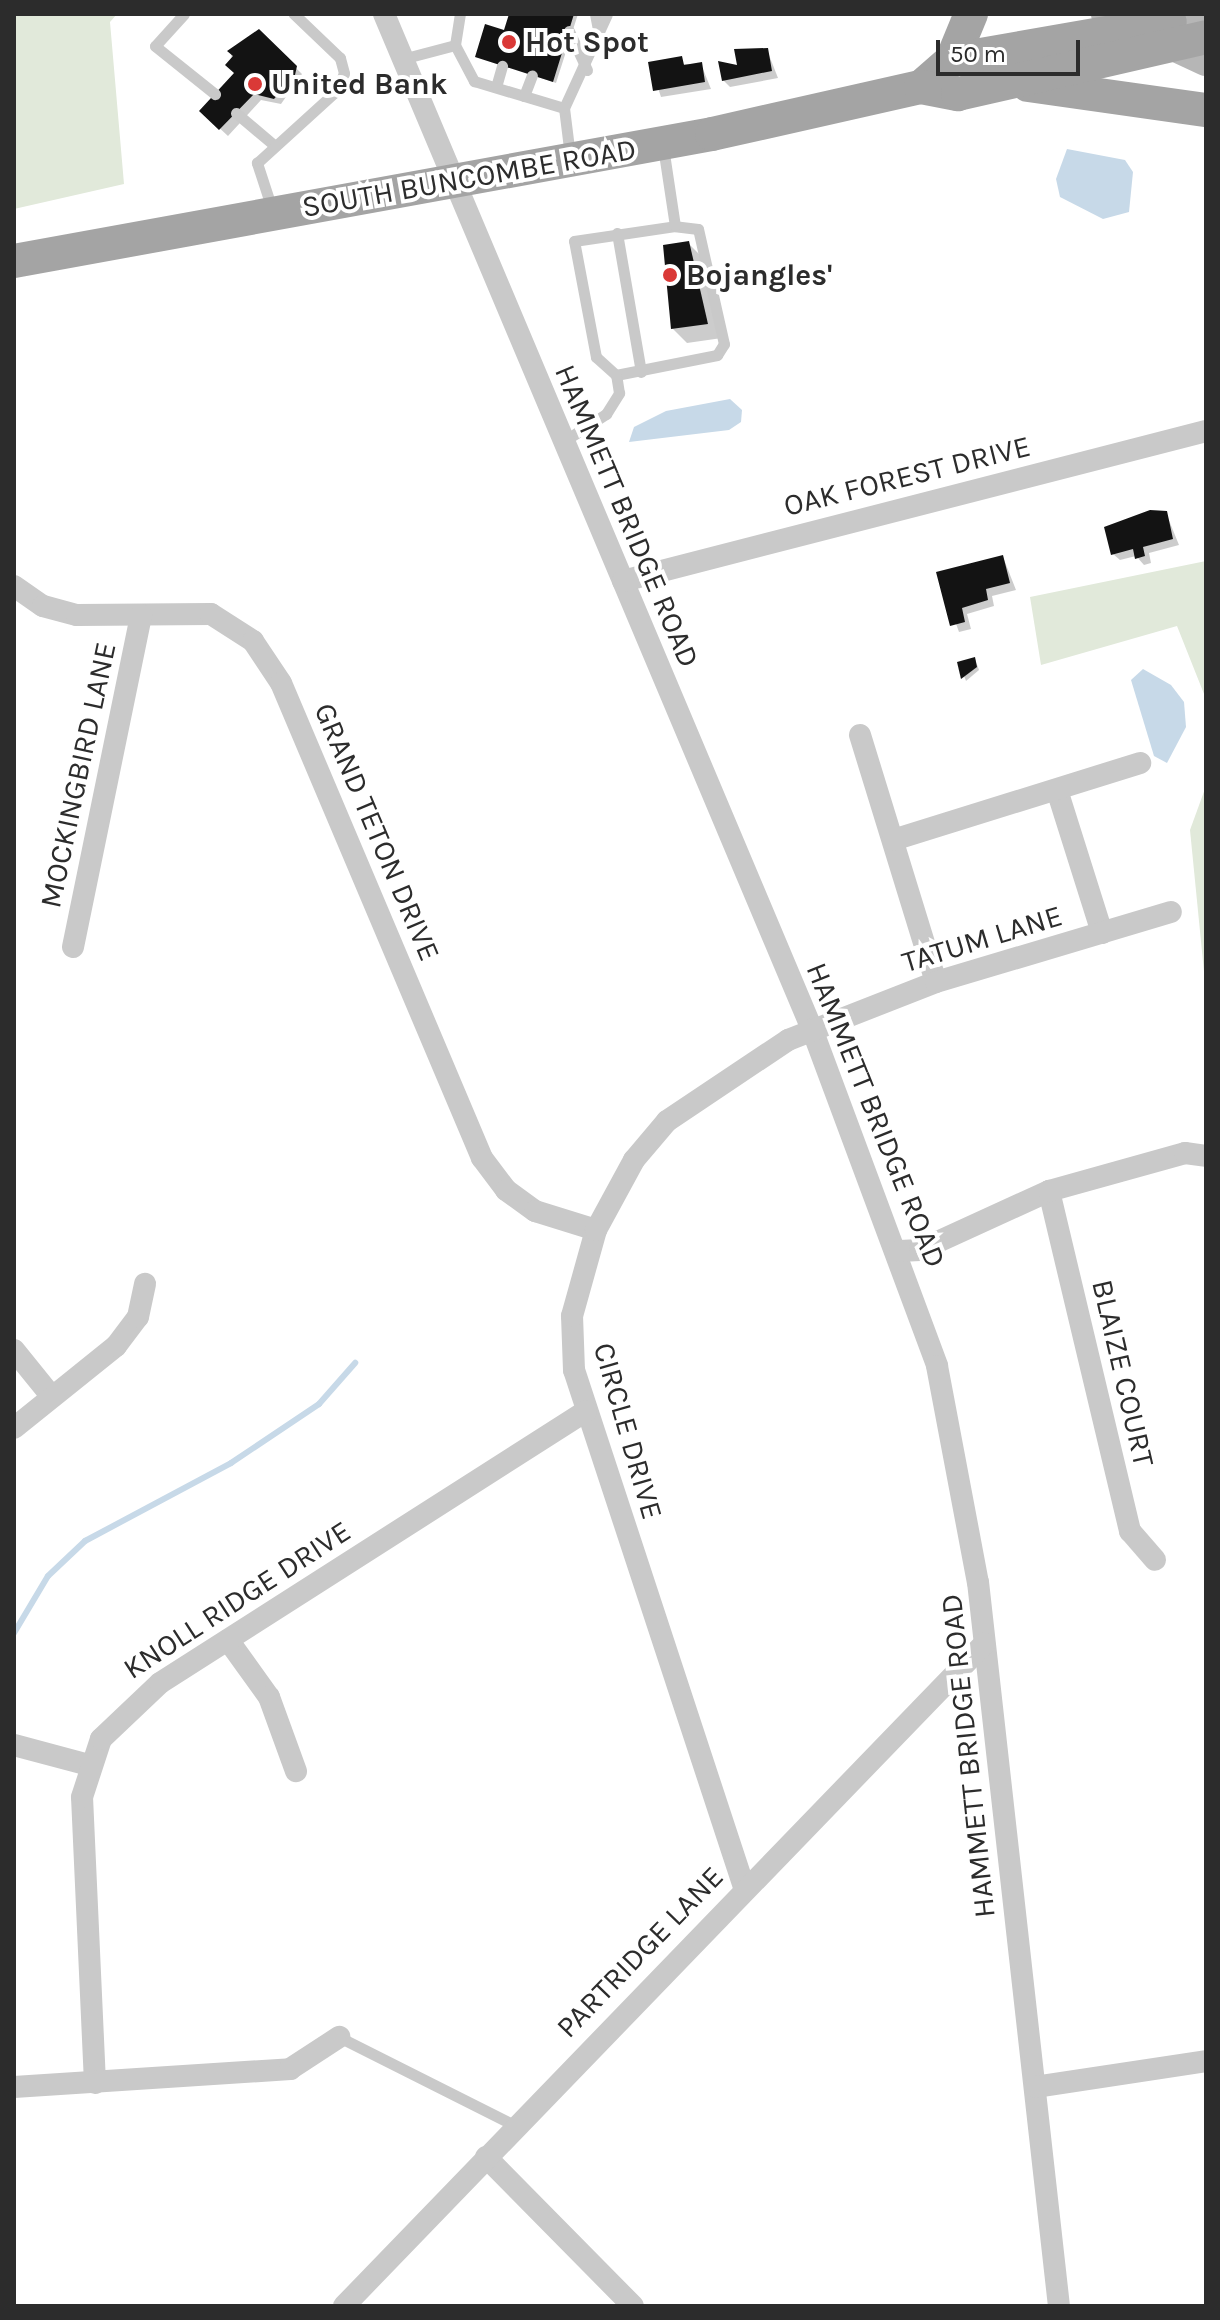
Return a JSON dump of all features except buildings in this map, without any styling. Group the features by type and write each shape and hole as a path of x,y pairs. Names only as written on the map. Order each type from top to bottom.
{"main road":[{"path":"952,60 966,41 971,14"},
{"path":"1107,14 1206,60"},
{"name":"SOUTH BUNCOMBE ROAD","path":"921,87 952,60 1202,20"},
{"name":"SOUTH BUNCOMBE ROAD","path":"14,261 663,143 921,87 958,94 1173,44 1202,20"},
{"path":"1007,82 1206,110"}],"street":[{"name":"HAMMETT BRIDGE ROAD","path":"384,14 812,1029 900,1251 954,1432 984,1644 1059,2306"},
{"name":"OAK FOREST DRIVE","path":"623,581 1206,431"},
{"name":"GRAND TETON DRIVE","path":"14,586 58,612 211,614 266,657 482,1158 506,1190 535,1211 596,1230"},
{"name":"MOCKINGBIRD LANE","path":"73,947 141,615"},
{"path":"860,735 936,982"},
{"path":"893,840 1140,763"},
{"path":"1057,790 1102,933"},
{"name":"TATUM LANE","path":"812,1029 936,982 1171,912"},
{"name":"CIRCLE DRIVE","path":"744,1887 586,1411 570,1330 596,1230 634,1160 667,1121 812,1029"},
{"path":"900,1251 920,1250 1049,1191 1185,1153 1206,1156"},
{"name":"BLAIZE COURT","path":"1049,1191 1130,1531 1155,1560"},
{"path":"14,1428 116,1346 138,1317 145,1284"},
{"path":"14,1350 52,1397"},
{"name":"KNOLL RIDGE DRIVE","path":"95,2083 82,1797 89,1765 122,1714 228,1640 586,1411"},
{"path":"228,1640 269,1697 296,1771"},
{"name":"PARTRIDGE LANE","path":"344,2306 744,1887 984,1644"},
{"path":"14,1745 89,1765"},
{"path":"14,2087 290,2069 339,2037"},
{"path":"1035,2087 1206,2061"},
{"path":"486,2157 633,2306"}],"lane":[{"path":"184,14 155,46 215,94"},
{"path":"273,213 257,163 334,93 344,73 340,58 294,14"},
{"path":"460,14 455,45 474,81 564,108"},
{"path":"595,14 599,35"},
{"path":"570,160 564,108 587,70 607,14"},
{"path":"569,31 587,70"},
{"path":"402,59 455,45"},
{"path":"496,87 502,66"},
{"path":"524,96 532,75"},
{"path":"236,113 275,146"},
{"path":"663,143 675,226"},
{"path":"563,442 606,414 619,393 616,375 596,357 574,241 675,226 698,229 724,344 717,355 616,375"},
{"path":"617,233 641,372"},
{"path":"339,2037 516,2126"}],"green space":[{"path":"14,14 117,14 110,22 124,184 14,209"},
{"path":"1206,561 1206,699 1177,626 1041,665 1030,597"},
{"path":"1206,786 1206,992 1190,830"}],"water":[{"path":"1067,149 1125,160 1133,172 1129,212 1103,219 1060,197 1056,179"},
{"path":"730,399 742,410 741,422 729,430 629,442 634,427 666,411"},
{"path":"1143,669 1171,685 1184,702 1186,727 1167,763 1154,756 1131,680"}],"waterway":[{"path":"14,1633 48,1576 85,1541 231,1463 319,1404 355,1363"}],"place":[{"name":"Hot Spot","path":"509,42"},
{"name":"United Bank","path":"255,84"},
{"name":"Bojangles'","path":"670,275"}]}
